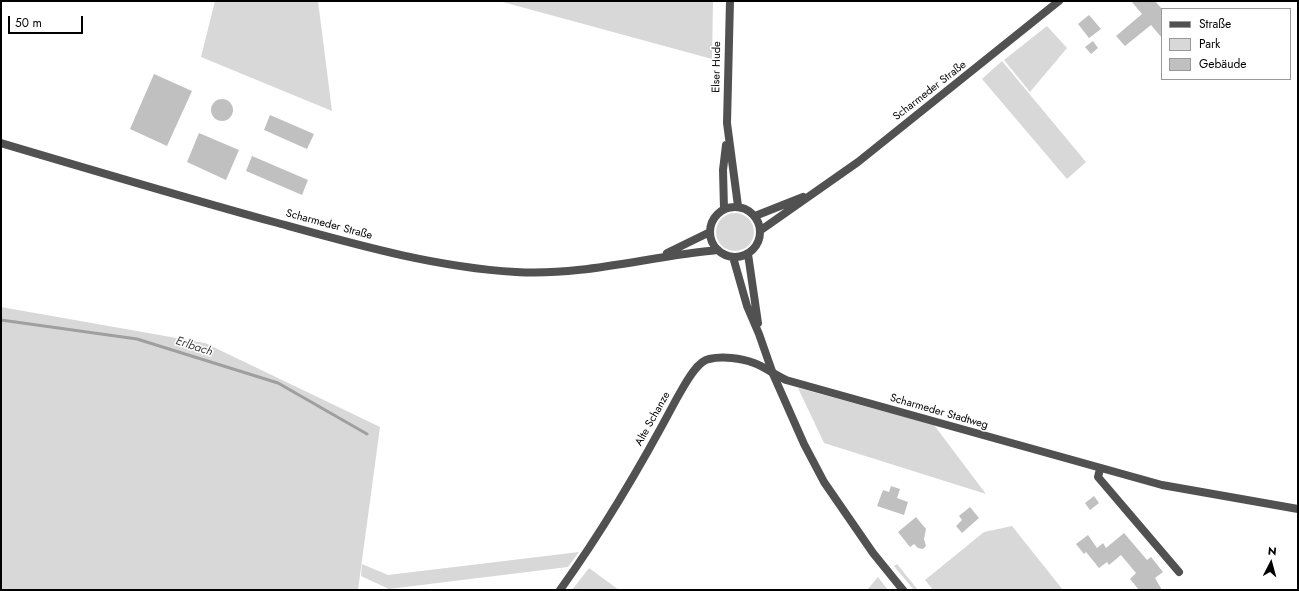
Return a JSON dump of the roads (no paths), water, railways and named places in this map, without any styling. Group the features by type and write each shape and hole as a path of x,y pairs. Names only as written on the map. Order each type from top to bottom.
{"street":[{"name":"Elser Hude","path":"724,208 723,170 728,134 730,1"},
{"name":"Scharmeder Straße","path":"761,230 858,162 1060,1"},
{"name":"Elser Hude","path":"728,134 738,206"},
{"name":"Scharmeder Straße","path":"1,143 353,244 434,262 517,272 590,270 659,257 718,250"},
{"name":"Scharmeder Straße","path":"755,216 812,194"},
{"path":"738,206 750,211 755,216 761,230 756,246 748,254 733,257 718,250 712,242 710,232 715,216 724,208 738,206"},
{"name":"Scharmeder Straße","path":"659,257 710,232"},
{"path":"748,254 759,334"},
{"path":"733,257 747,306 759,334 773,374 804,444 824,482 873,553 903,590"},
{"name":"Alte Schanze","path":"560,590 587,553 658,434 686,382 695,370 707,359 728,358 754,363 773,374"},
{"name":"Scharmeder Stadtweg","path":"773,374 1100,469 1162,485 1298,509"},
{"path":"1100,469 1098,477 1179,572"}],"waterway":[{"name":"Erlbach","path":"1,320 137,339 278,383 367,434"}]}
